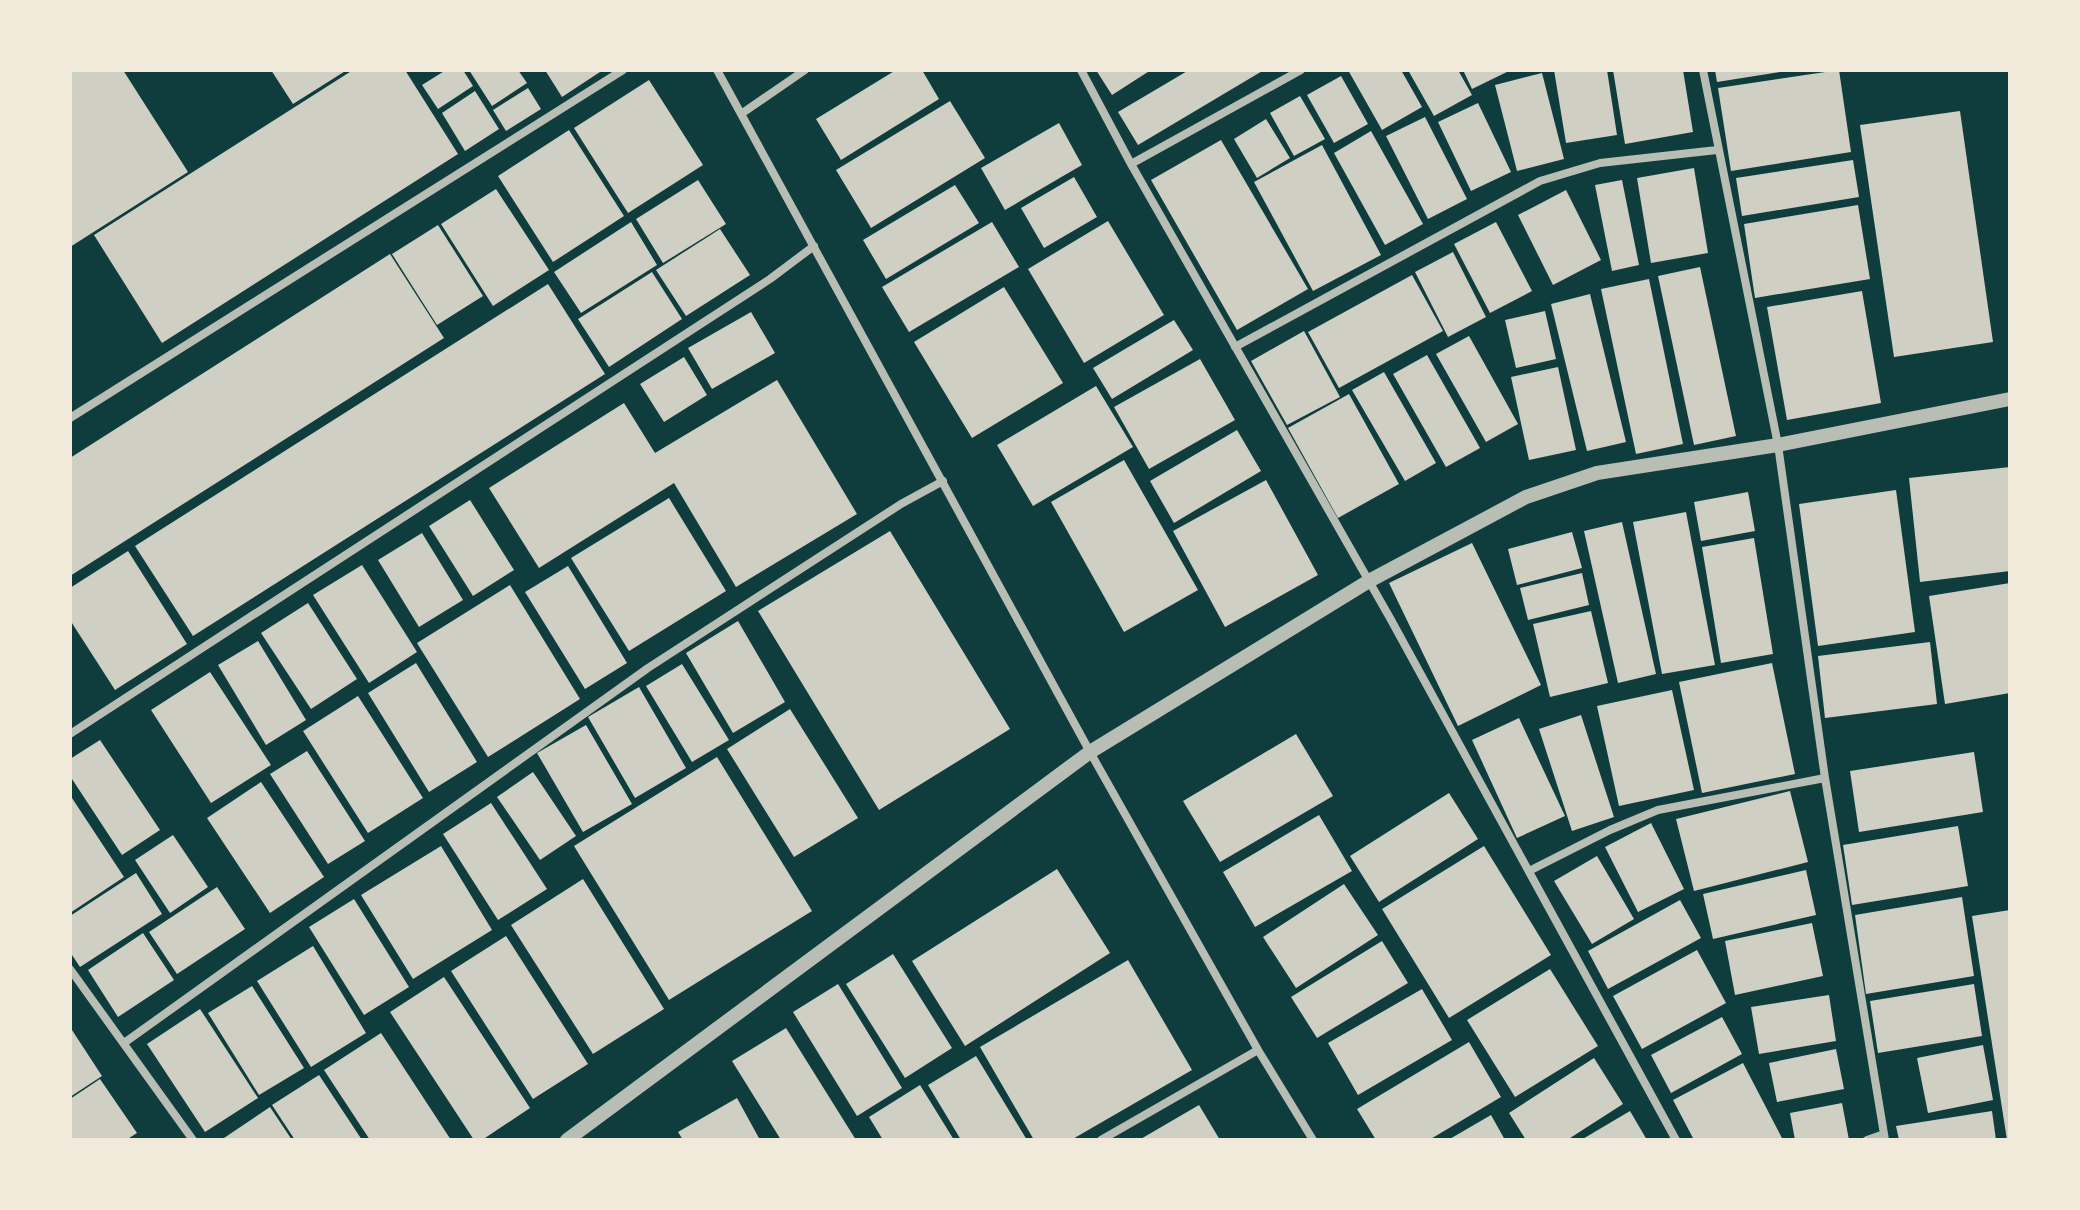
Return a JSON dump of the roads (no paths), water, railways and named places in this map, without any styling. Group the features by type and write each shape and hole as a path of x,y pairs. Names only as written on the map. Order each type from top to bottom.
{"street":[{"path":"70,418 623,70"},
{"path":"717,70 1090,752 1258,1050 1313,1140"},
{"path":"741,114 805,70"},
{"path":"1081,70 1131,164 1369,581 1676,1140"},
{"path":"1131,164 1301,70"},
{"path":"1703,70 1778,445 1825,778 1884,1137 1867,1140"},
{"path":"1235,347 1540,181 1600,163 1717,150"},
{"path":"70,734 757,288 814,246"},
{"path":"567,1140 1090,752 1369,581 1526,497 1597,473 1778,445 2010,399"},
{"path":"124,1043 648,668 901,504 943,481"},
{"path":"1529,871 1610,830 1658,810 1825,778"},
{"path":"70,969 193,1140"},
{"path":"1101,1140 1258,1050"}]}
